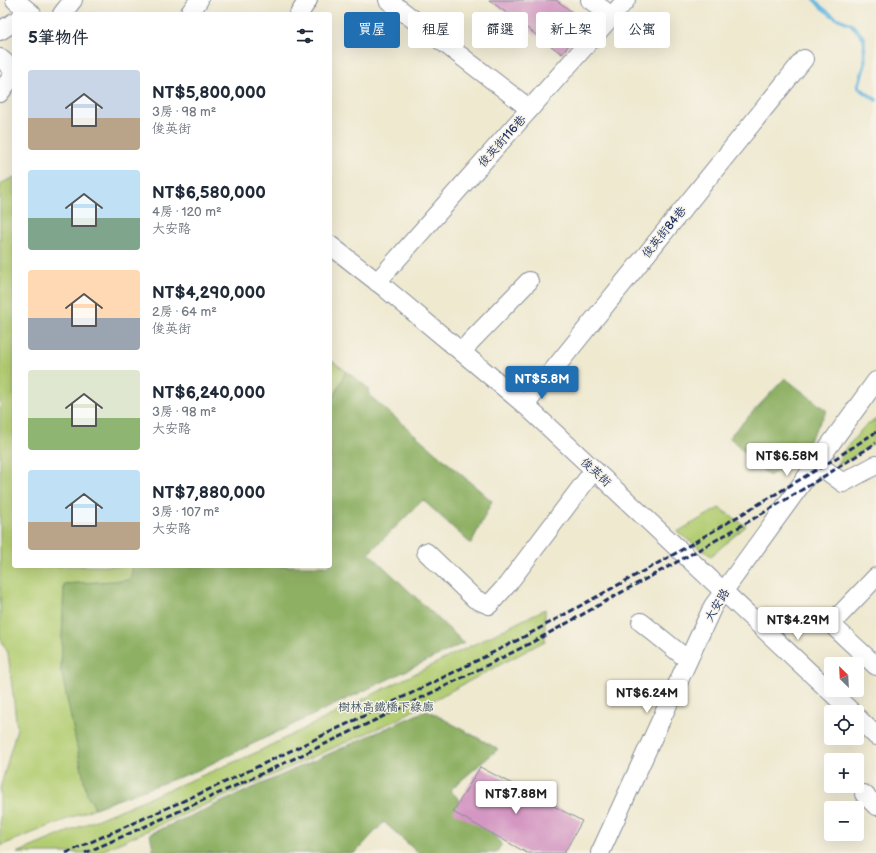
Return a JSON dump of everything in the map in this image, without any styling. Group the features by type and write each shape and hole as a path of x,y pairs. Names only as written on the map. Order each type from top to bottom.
{"street":[{"path":"15,0 28,12"},
{"path":"64,12 73,0"},
{"path":"189,12 198,0"},
{"path":"300,12 308,0"},
{"path":"388,0 530,109"},
{"path":"590,0 612,16"},
{"name":"俊英街116巷","path":"377,282 626,0"},
{"path":"0,31 12,23"},
{"path":"0,58 12,68"},
{"name":"俊英街84巷","path":"525,405 804,59"},
{"path":"0,93 12,77"},
{"name":"俊英街","path":"332,248 463,352 525,405 845,705"},
{"path":"463,352 470,342 529,281"},
{"name":"大安路","path":"600,853 713,606 876,381"},
{"path":"816,463 843,483 876,465"},
{"path":"426,552 475,599 489,605 507,585 594,470"},
{"path":"876,577 831,624 876,666"},
{"path":"641,622 688,660"},
{"path":"864,722 875,730"}],"green space":[{"path":"12,178 12,568 133,568 130,580 64,584 61,670 87,794 95,808 0,846 0,789 17,728 8,653 0,638 0,184"},
{"path":"332,361 346,371 332,402"},
{"path":"346,371 368,388 369,395 492,501 471,544 423,500 369,553 464,643 196,771 95,808 87,794 61,670 64,584 130,580 133,568 332,568 332,402"},
{"path":"785,378 827,411 800,455 769,476 729,437"},
{"path":"876,419 876,442 835,468 844,451 863,428"},
{"path":"719,508 746,526 711,556 677,532"},
{"name":"樹林高鐵橋下綠廊","path":"545,609 545,641 394,721 97,853 17,853 251,755"},
{"path":"427,710 498,749 450,790 502,844 496,853 418,853 384,822 355,853 154,853 150,834"}],"building":[{"path":"489,0 556,0 572,12 536,12 536,35 528,29 528,12 505,12"},
{"path":"554,48 566,48 562,54"},
{"path":"480,767 582,821 564,853 527,853 453,812"}],"waterway":[{"path":"815,0 821,7 836,18 851,24 864,38 865,64 858,87 876,100"}],"railway":[{"path":"66,853 219,785 416,691 520,639 678,552 833,460 876,432"},
{"path":"85,853 306,753 523,647 692,554 816,481 876,443"}]}
